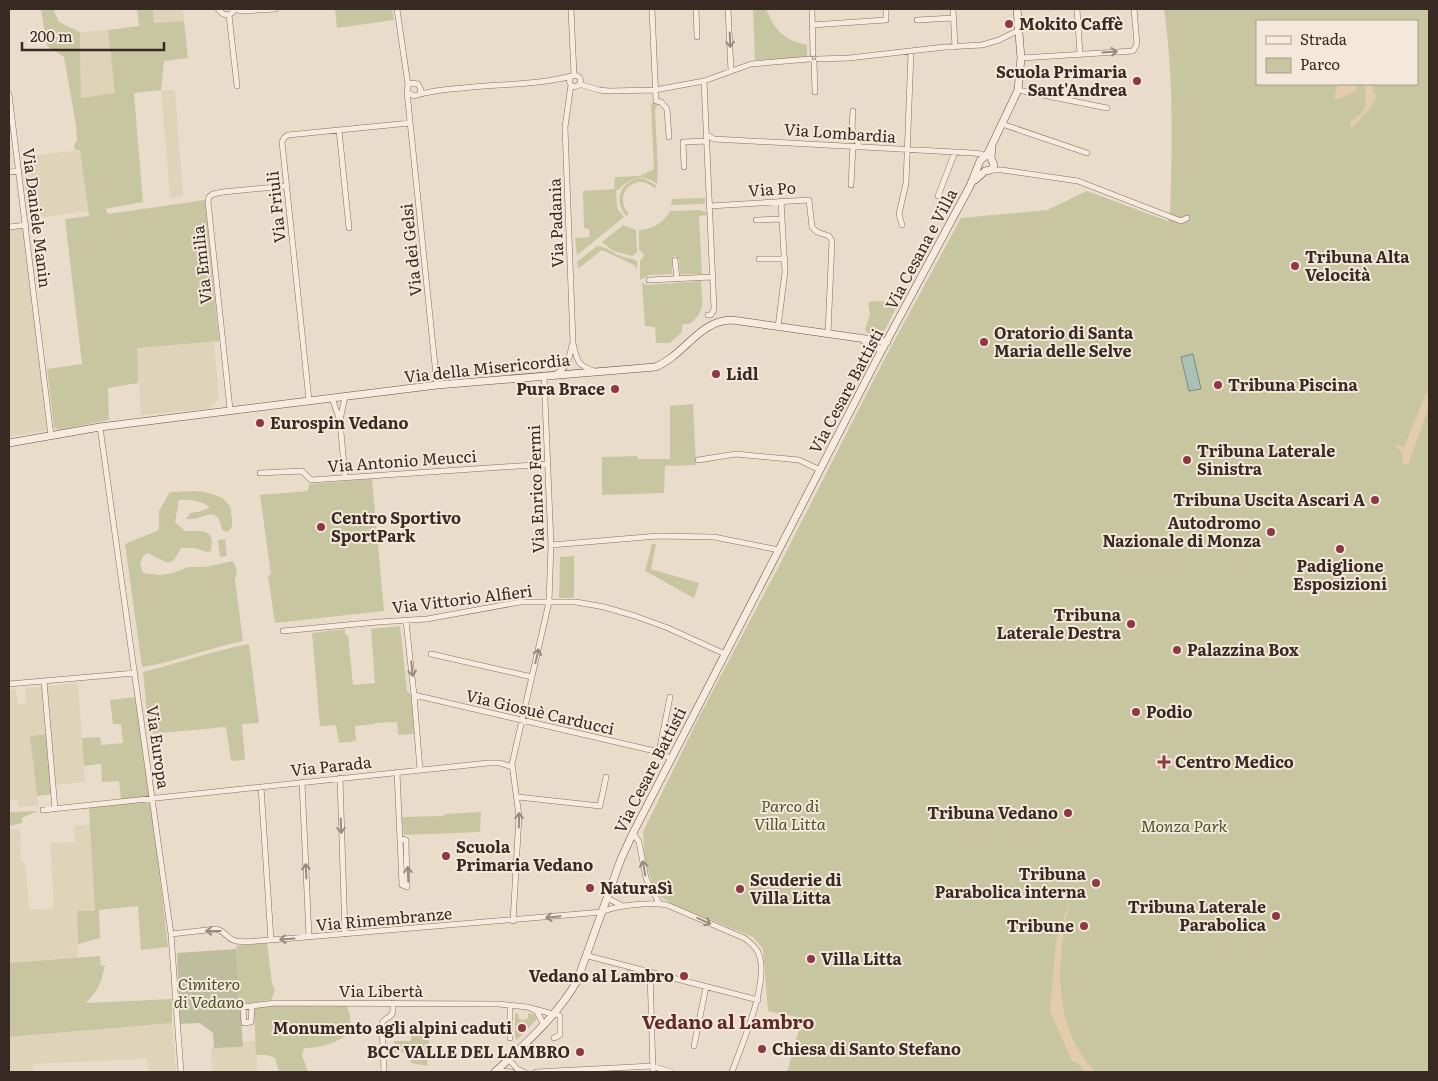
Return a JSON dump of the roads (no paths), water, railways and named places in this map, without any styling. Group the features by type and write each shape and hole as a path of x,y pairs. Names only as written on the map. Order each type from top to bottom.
{"main road":[{"name":"Via Cesana e Villa","path":"896,324 970,186 987,164 992,144 1018,90 1021,58 1017,9"},
{"name":"Via della Misericordia","path":"9,443 100,427 230,409 437,385 650,368 665,363 703,330 722,320 887,342"},
{"name":"Via Cesare Battisti","path":"496,1071 554,1014 575,986 588,956 606,898 633,833 896,324"},
{"name":"Via della Misericordia","path":"861,338 882,350"},
{"path":"870,344 876,361"}],"street":[{"path":"218,9 223,14 229,15"},
{"path":"229,15 234,9 242,11 275,9"},
{"path":"397,9 406,71 418,84 427,89 575,80 590,88 609,91 656,90 704,81 751,64 849,58 990,43 1019,30"},
{"path":"571,9 575,80"},
{"path":"652,9 656,101 661,102 668,109 669,137"},
{"path":"696,9 697,37"},
{"path":"728,9 731,71"},
{"path":"812,9 815,92"},
{"path":"812,25 886,20 886,9"},
{"path":"953,9 955,47"},
{"path":"1078,9 1080,54"},
{"path":"1021,58 1133,51 1136,44 1134,9"},
{"path":"229,15 237,86"},
{"path":"917,20 953,18"},
{"path":"902,225 899,214 906,182 910,52"},
{"name":"Via dei Gelsi","path":"406,71 437,385"},
{"name":"Via Padania","path":"574,373 577,357 573,342 565,127 575,80"},
{"path":"704,81 714,309 711,315 708,315"},
{"path":"408,85 418,84"},
{"path":"409,113 417,95 418,84"},
{"path":"407,92 417,95 446,89"},
{"path":"1018,90 1107,108"},
{"name":"Via Daniele Manin","path":"9,94 10,117 26,225 51,436"},
{"path":"851,185 856,146 852,128 853,111"},
{"name":"Via Friuli","path":"309,400 282,142 288,135 410,123"},
{"path":"1002,124 1087,153"},
{"path":"339,130 349,228"},
{"name":"Via Lombardia","path":"707,135 714,139 981,154 987,164 1002,170 1078,181 1179,220 1188,218"},
{"path":"684,168 683,142 707,142"},
{"path":"938,196 955,152"},
{"path":"9,172 19,171"},
{"name":"Via Emilia","path":"230,409 209,197 223,192 286,186"},
{"name":"Via Po","path":"710,206 810,200 812,227 816,232 826,234 831,238 828,333"},
{"path":"778,326 785,258 781,201"},
{"path":"756,220 782,219"},
{"path":"9,227 26,225"},
{"path":"759,259 785,258"},
{"path":"675,260 677,278"},
{"path":"649,280 712,277"},
{"name":"Via Padania","path":"556,374 563,370 569,359 573,342"},
{"path":"577,357 578,363 595,372"},
{"path":"569,359 574,373"},
{"name":"Via Enrico Fermi","path":"512,767 549,602 551,545 544,375"},
{"path":"340,421 345,397"},
{"path":"332,398 340,421 345,477"},
{"name":"Via Europa","path":"100,427 171,934 181,1072"},
{"name":"Via Cesare Battisti","path":"698,460 736,454 799,460 820,470"},
{"name":"Via Antonio Meucci","path":"260,473 302,471 311,480 548,464"},
{"path":"551,545 658,536 714,537 779,550"},
{"name":"Via Vittorio Alfieri","path":"283,631 427,619 520,602 576,602 604,607 668,628 725,654"},
{"path":"406,621 420,770"},
{"path":"431,654 532,677"},
{"path":"9,684 135,672"},
{"path":"44,681 55,809"},
{"name":"Via Giosuè Carducci","path":"414,695 659,752 670,760"},
{"path":"659,752 670,697"},
{"name":"Via Parada","path":"43,810 488,762 512,767"},
{"path":"512,767 518,797 519,816 513,921"},
{"path":"397,772 402,886 407,887 406,840 400,838"},
{"path":"518,797 600,806 606,777"},
{"path":"340,778 344,934"},
{"path":"302,782 309,937"},
{"path":"261,787 271,940"},
{"path":"633,833 639,842 646,878 659,903 744,938 753,944 758,952 760,960 760,992 732,1072"},
{"path":"606,898 626,907"},
{"name":"Via Rimembranze","path":"171,934 216,929 237,942 271,940 513,921 602,912 609,908 659,903"},
{"path":"588,956 758,1000"},
{"path":"650,972 653,1069"},
{"path":"694,1046 706,987"},
{"name":"Via Libertà","path":"252,1006 275,1003 510,1005 554,1014"},
{"path":"384,1072 382,1023 391,1017 394,1012 393,1003"},
{"path":"510,1005 510,1038"},
{"path":"527,1007 536,1010 544,1024"},
{"path":"554,1014 560,1016 561,1024 560,1035 554,1038"},
{"path":"509,1059 518,1069 524,1072"},
{"path":"536,1072 653,1069 670,1072"},
{"path":"496,1071 512,1072"}],"place":[{"name":"Mokito Caffè","path":"1009,24"},
{"name":"Scuola Primaria Sant'Andrea","path":"1137,81"},
{"name":"Tribuna Alta Velocità","path":"1295,266"},
{"name":"Oratorio di Santa Maria delle Selve","path":"984,342"},
{"name":"Lidl","path":"716,374"},
{"name":"Tribuna Piscina","path":"1218,385"},
{"name":"Pura Brace","path":"615,389"},
{"name":"Eurospin Vedano","path":"260,423"},
{"name":"Tribuna Laterale Sinistra","path":"1187,460"},
{"name":"Tribuna Uscita Ascari A","path":"1375,500"},
{"name":"Centro Sportivo SportPark","path":"321,527"},
{"name":"Autodromo Nazionale di Monza","path":"1271,532"},
{"name":"Padiglione Esposizioni","path":"1340,549"},
{"name":"Tribuna Laterale Destra","path":"1131,624"},
{"name":"Palazzina Box","path":"1177,650"},
{"name":"Podio","path":"1136,712"},
{"name":"Centro Medico","path":"1164,762"},
{"name":"Tribuna Vedano","path":"1068,813"},
{"name":"Scuola Primaria Vedano","path":"446,856"},
{"name":"Tribuna Parabolica interna","path":"1096,883"},
{"name":"NaturaSì","path":"590,888"},
{"name":"Scuderie di Villa Litta","path":"740,889"},
{"name":"Tribuna Laterale Parabolica","path":"1276,916"},
{"name":"Tribune","path":"1084,926"},
{"name":"Villa Litta","path":"811,959"},
{"name":"Vedano al Lambro","path":"684,976"},
{"name":"Monumento agli alpini caduti","path":"522,1028"},
{"name":"Chiesa di Santo Stefano","path":"762,1049"},
{"name":"BCC VALLE DEL LAMBRO","path":"580,1052"}],"district":[{"name":"Vedano al Lambro","path":"728,1022"}],"park label":[{"name":"Parco di Villa Litta","path":"790,815"},
{"name":"Monza Park","path":"1184,826"},
{"name":"Cimitero di Vedano","path":"209,993"}]}
